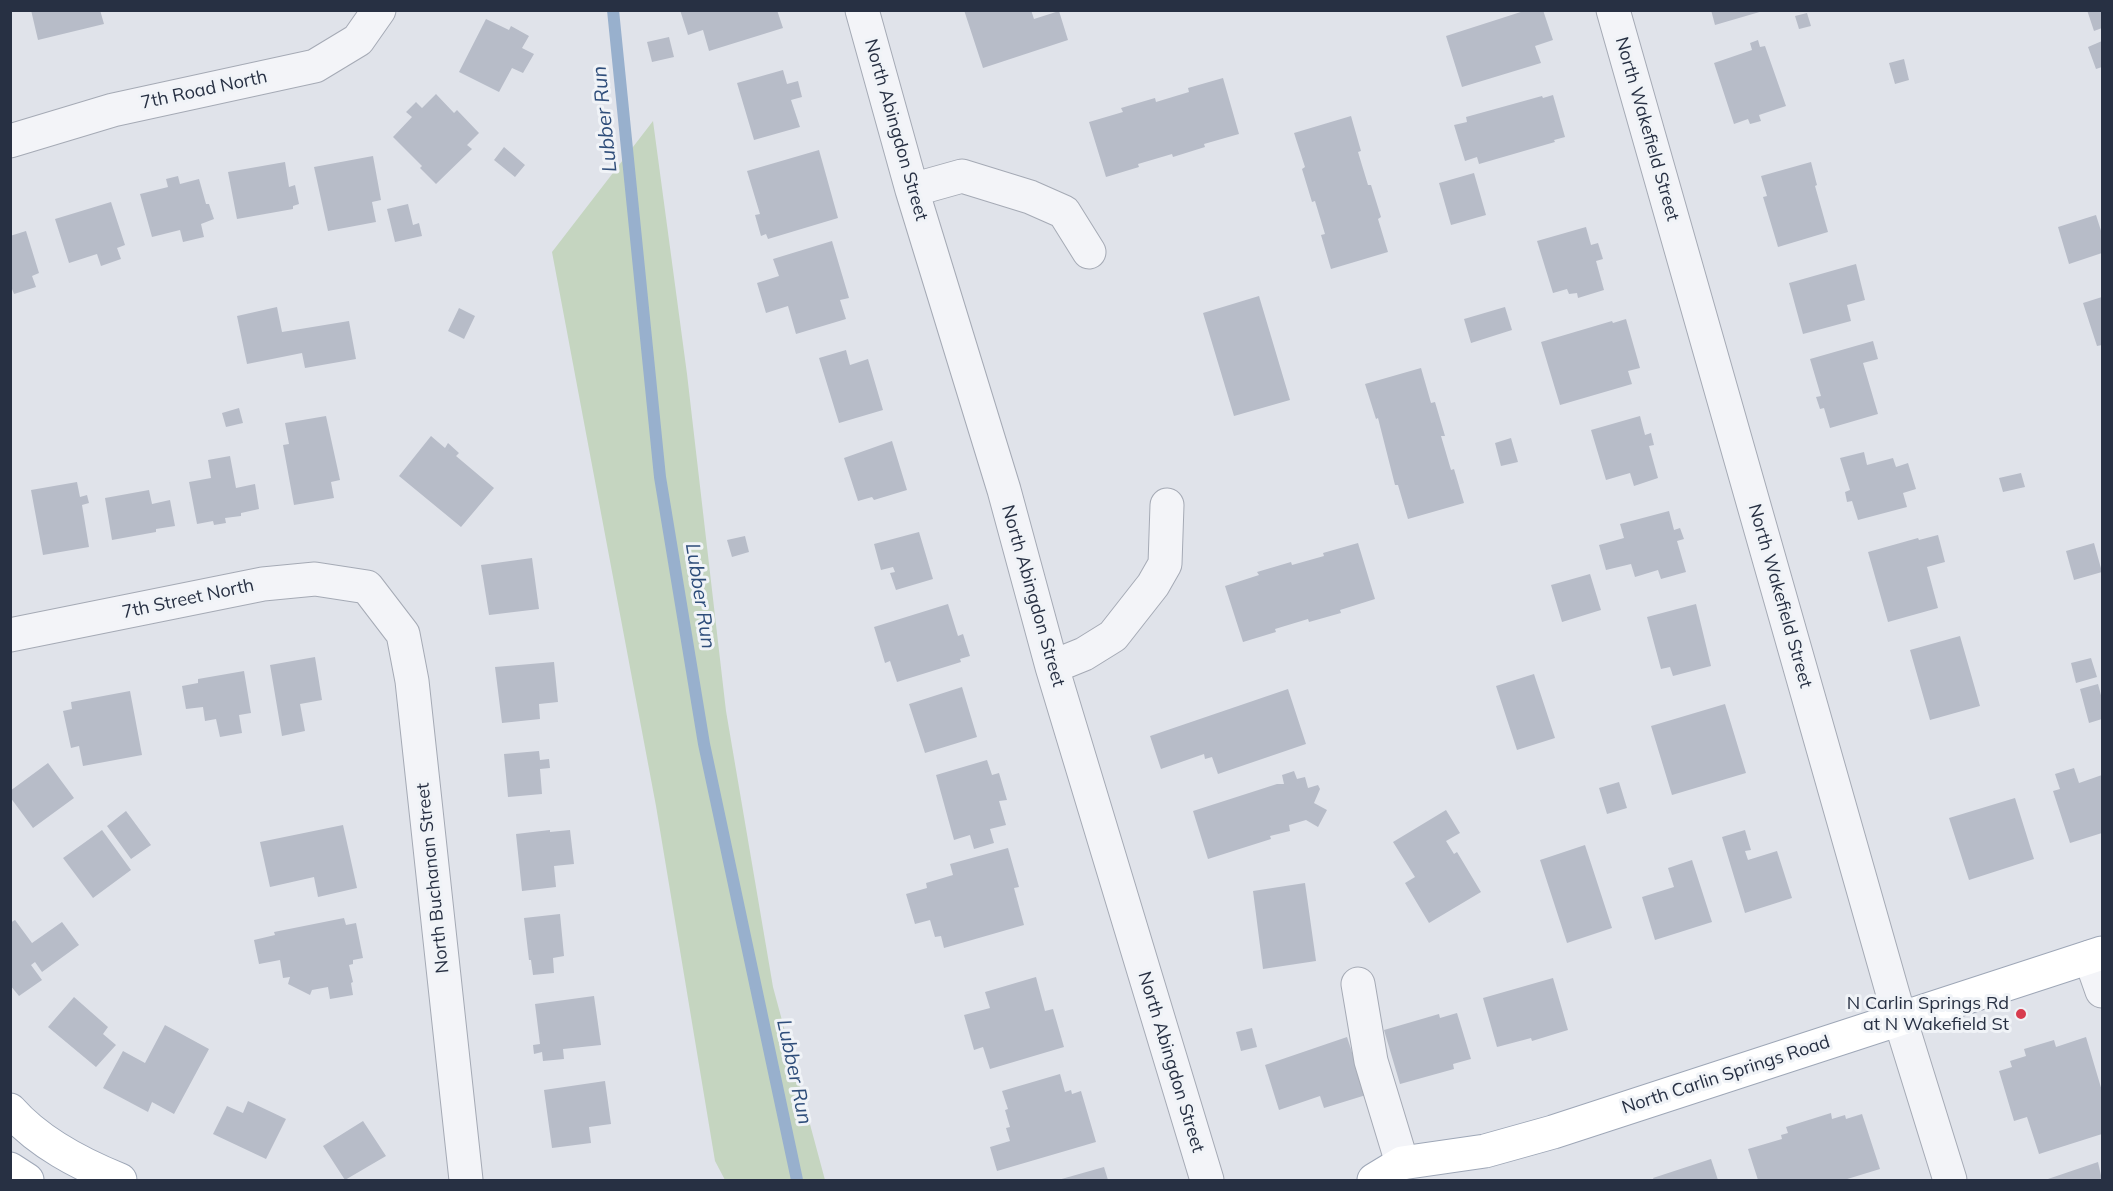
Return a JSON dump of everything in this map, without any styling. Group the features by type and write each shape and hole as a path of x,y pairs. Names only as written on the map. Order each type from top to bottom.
{"main road":[{"name":"North Carlin Springs Road","path":"1374,1180 1402,1162 1485,1151 1553,1132 2097,955"},
{"path":"10,1110 85,1174 120,1180"},
{"name":"North Carlin Springs Road","path":"1449,1180 1485,1151"},
{"path":"10,1169 27,1180"}],"street":[{"name":"7th Road North","path":"10,141 113,110 315,66 358,40 379,10"},
{"name":"North Abingdon Street","path":"862,10 912,190 1004,490 1052,667 1207,1180"},
{"name":"North Wakefield Street","path":"1613,10 1900,1018 1950,1180"},
{"path":"912,190 962,176 1030,197 1065,212 1089,252"},
{"path":"1052,667 1084,654 1113,636 1153,585 1165,564 1167,505"},
{"name":"7th Street North","path":"10,635 263,584 315,579 367,587"},
{"name":"North Buchanan Street","path":"367,587 403,634 412,681 466,1180"},
{"path":"2097,955 2103,991"},
{"path":"1358,984 1371,1060 1402,1162"}],"green space":[{"path":"653,121 687,374 726,711 773,987 825,1180 725,1180 715,1161 656,806 552,252"}],"building":[{"path":"31,10 100,10 104,24 38,40"},
{"path":"680,10 777,10 783,28 709,51 703,30 688,35"},
{"path":"964,10 1031,10 1034,19 1059,11 1068,40 983,68"},
{"path":"1527,10 1543,10 1553,40 1535,46 1541,63 1462,87 1446,36"},
{"path":"1711,10 1763,10 1763,11 1715,25"},
{"path":"2087,10 2102,10 2102,28 2094,31"},
{"path":"1807,13 1811,26 1799,29 1795,16"},
{"path":"486,19 509,30 511,26 529,36 522,48 534,54 523,73 512,68 499,92 459,72"},
{"path":"669,37 674,57 652,62 647,42"},
{"path":"1758,40 1760,47 1765,46 1786,106 1759,115 1761,121 1750,124 1748,119 1734,124 1714,63 1752,50 1750,43"},
{"path":"2102,41 2102,67 2096,69 2088,47"},
{"path":"1904,59 1909,80 1895,84 1889,63"},
{"path":"783,70 787,84 798,81 802,97 791,100 800,127 754,140 737,83"},
{"path":"1223,78 1239,134 1204,144 1205,147 1173,157 1172,154 1138,164 1139,167 1106,177 1089,122 1123,112 1121,108 1155,98 1156,102 1189,92 1188,88"},
{"path":"436,94 454,113 457,110 479,133 467,145 472,149 436,184 420,168 422,166 393,137 412,117 406,112 416,102 422,108"},
{"path":"1553,95 1565,137 1479,164 1477,157 1465,161 1454,125 1467,122 1466,117"},
{"path":"1351,116 1361,151 1358,152 1381,217 1378,219 1388,252 1331,269 1321,235 1325,234 1315,201 1312,202 1302,169 1305,167 1294,133"},
{"path":"504,147 525,165 515,177 494,160"},
{"path":"819,150 838,218 768,239 766,234 761,236 755,215 760,214 747,171"},
{"path":"373,156 381,200 372,202 376,222 328,231 314,167"},
{"path":"285,162 289,187 295,185 299,204 293,206 293,209 237,219 228,172"},
{"path":"1811,162 1828,232 1778,247 1763,197 1767,196 1761,176"},
{"path":"1474,173 1486,215 1451,225 1439,183"},
{"path":"178,176 180,184 199,179 206,204 209,204 214,219 201,224 204,237 183,242 180,230 152,237 140,194 168,187 166,179"},
{"path":"111,202 125,245 117,248 121,259 101,266 97,254 69,263 55,219"},
{"path":"408,204 413,225 419,223 422,236 395,242 387,209"},
{"path":"2096,215 2102,234 2102,253 2069,264 2058,227"},
{"path":"1586,227 1591,245 1598,243 1603,259 1596,261 1604,290 1578,298 1577,293 1569,294 1567,289 1553,293 1537,241"},
{"path":"26,231 39,273 32,276 36,287 14,294 10,284 10,236"},
{"path":"832,241 849,298 840,300 846,319 796,334 788,306 766,313 757,283 779,276 773,259"},
{"path":"1856,264 1865,300 1847,305 1851,321 1803,334 1789,283"},
{"path":"1259,296 1290,400 1234,416 1203,313"},
{"path":"2102,297 2102,345 2097,346 2083,303"},
{"path":"277,307 282,332 349,321 356,359 305,368 302,353 247,364 237,316"},
{"path":"1505,307 1512,330 1471,343 1464,319"},
{"path":"459,308 475,316 464,339 448,331"},
{"path":"1626,319 1640,368 1628,371 1632,384 1560,405 1541,342"},
{"path":"1873,341 1878,359 1863,363 1878,414 1830,428 1824,408 1820,409 1816,397 1821,396 1810,359"},
{"path":"846,350 850,365 868,359 883,410 839,423 819,358"},
{"path":"1421,368 1431,403 1435,402 1445,436 1441,436 1464,503 1408,519 1398,485 1395,485 1378,418 1376,419 1365,384"},
{"path":"239,408 243,423 226,427 222,413"},
{"path":"326,416 340,480 331,482 334,498 294,505 283,445 289,444 285,423"},
{"path":"1640,416 1645,435 1651,433 1654,445 1649,446 1658,478 1634,486 1630,473 1606,480 1591,430"},
{"path":"431,436 445,448 448,443 459,453 456,456 494,488 461,527 399,476"},
{"path":"1511,438 1518,462 1501,466 1495,443"},
{"path":"892,441 907,490 874,500 872,497 858,501 844,458"},
{"path":"1864,452 1867,465 1893,458 1896,467 1908,463 1916,489 1903,493 1907,507 1858,520 1852,501 1847,502 1845,492 1850,490 1840,458"},
{"path":"230,456 236,488 255,484 259,509 241,513 241,516 225,518 226,523 214,525 213,521 197,524 189,482 211,478 208,460"},
{"path":"2021,473 2025,487 2003,492 1999,478"},
{"path":"77,482 80,497 87,495 89,503 82,505 89,547 43,555 31,490"},
{"path":"149,490 152,504 170,500 175,526 112,540 105,498"},
{"path":"1669,511 1674,530 1680,528 1684,539 1677,541 1686,572 1661,579 1658,570 1635,577 1631,564 1606,570 1599,545 1624,538 1620,524"},
{"path":"919,532 933,579 896,590 890,573 895,572 893,567 881,570 874,544"},
{"path":"1938,535 1945,562 1927,567 1938,608 1888,622 1868,552 1918,538 1919,540"},
{"path":"745,536 749,552 732,557 727,540"},
{"path":"1358,543 1375,599 1340,610 1341,613 1309,622 1308,619 1243,642 1225,586 1259,575 1257,572 1291,562 1292,565 1324,556 1323,553"},
{"path":"2094,543 2102,572 2074,580 2066,551"},
{"path":"532,558 539,609 489,615 481,565"},
{"path":"1590,574 1601,610 1562,622 1551,585"},
{"path":"948,604 958,636 963,634 970,656 960,659 961,662 897,682 890,661 885,663 874,627"},
{"path":"1696,604 1711,666 1673,676 1670,667 1661,669 1647,617"},
{"path":"1960,636 1980,706 1930,720 1910,650"},
{"path":"315,657 322,700 300,704 305,731 282,736 270,665"},
{"path":"2091,658 2097,677 2076,683 2071,663"},
{"path":"554,662 558,702 539,704 540,719 502,723 495,667"},
{"path":"244,671 251,713 239,715 242,733 220,737 216,719 205,721 203,707 186,709 182,686 198,683 198,679"},
{"path":"1534,674 1555,738 1517,750 1496,686"},
{"path":"2098,684 2102,699 2102,719 2089,723 2080,689"},
{"path":"962,687 977,737 925,753 909,704"},
{"path":"1288,689 1306,744 1218,774 1212,757 1205,759 1204,754 1161,769 1150,736"},
{"path":"130,691 142,755 83,766 79,746 71,748 63,711 72,709 71,702"},
{"path":"1725,704 1746,773 1672,795 1651,726"},
{"path":"539,751 540,760 549,759 550,768 540,769 542,794 508,797 504,754"},
{"path":"987,760 992,775 999,773 1007,800 999,801 1006,825 990,829 994,843 974,849 970,835 954,840 936,775"},
{"path":"48,763 74,798 33,828 10,797 10,791"},
{"path":"2074,768 2079,783 2102,775 2102,833 2070,843 2053,791 2060,789 2055,774"},
{"path":"1294,771 1297,779 1305,777 1308,788 1318,785 1320,789 1314,803 1327,810 1318,827 1306,820 1289,825 1290,831 1270,836 1271,839 1208,859 1193,811 1277,784 1284,784 1282,775"},
{"path":"1619,782 1627,808 1607,814 1599,788"},
{"path":"2015,798 2034,859 1969,880 1949,818"},
{"path":"1446,810 1460,833 1446,841 1454,854 1457,852 1481,892 1429,923 1405,883 1415,877 1393,842"},
{"path":"126,811 151,845 131,859 107,826"},
{"path":"343,825 357,888 318,897 314,877 270,887 260,842"},
{"path":"102,830 131,870 93,898 63,858"},
{"path":"550,830 550,832 570,830 574,864 554,866 556,887 522,891 516,834"},
{"path":"1745,830 1751,850 1745,851 1748,860 1777,851 1792,898 1745,913 1722,837"},
{"path":"1585,845 1612,928 1567,943 1540,860"},
{"path":"1008,848 1019,887 1014,888 1024,925 944,948 941,936 935,937 930,920 915,924 906,894 927,888 926,883 953,875 950,864"},
{"path":"1692,860 1712,922 1655,940 1642,897 1674,887 1668,868"},
{"path":"1305,883 1316,961 1263,969 1253,891"},
{"path":"560,914 564,956 553,958 554,973 533,975 524,918"},
{"path":"344,918 346,925 356,923 363,958 353,960 353,964 349,965 353,995 330,999 328,987 312,990 310,995 288,984 290,977 283,978 280,960 259,964 254,940 275,935 274,932"},
{"path":"15,920 32,943 62,922 79,945 42,972 35,962 31,965 42,980 19,996 10,985 10,923"},
{"path":"1036,977 1045,1011 1053,1009 1064,1047 990,1069 983,1047 974,1050 964,1015 990,1008 985,992"},
{"path":"1553,978 1568,1030 1532,1041 1531,1038 1497,1047 1483,998"},
{"path":"594,996 601,1045 563,1049 564,1059 543,1061 542,1052 534,1054 533,1045 540,1044 535,1004"},
{"path":"74,997 108,1027 103,1034 116,1045 96,1067 48,1027"},
{"path":"1457,1013 1471,1059 1453,1064 1454,1069 1400,1084 1384,1030 1439,1014 1440,1018"},
{"path":"165,1025 209,1049 174,1114 152,1102 148,1112 103,1088 123,1051 145,1063"},
{"path":"1252,1028 1257,1047 1241,1051 1236,1032"},
{"path":"1347,1037 1366,1095 1324,1108 1320,1096 1279,1110 1265,1065"},
{"path":"2086,1037 2102,1091 2102,1134 2039,1154 2027,1117 2014,1121 1999,1071 2012,1067 2010,1061 2026,1056 2024,1049 2054,1040 2056,1047"},
{"path":"1060,1074 1065,1092 1071,1090 1072,1094 1081,1091 1096,1142 997,1171 990,1147 1010,1141 1006,1128 1010,1127 1005,1110 1008,1109 1002,1091"},
{"path":"605,1081 611,1124 589,1127 591,1143 552,1148 544,1090"},
{"path":"248,1101 286,1119 266,1159 213,1134 227,1106 243,1113"},
{"path":"1831,1113 1832,1119 1845,1115 1846,1119 1862,1114 1880,1169 1844,1180 1758,1180 1748,1149 1782,1139 1781,1135 1788,1133 1786,1127"},
{"path":"363,1121 386,1156 345,1180 323,1146"},
{"path":"1711,1159 1718,1180 1654,1180 1653,1178"},
{"path":"2098,1162 2102,1180 2045,1180"},
{"path":"1104,1167 1108,1180 1058,1180"}],"waterway":[{"name":"Lubber Run","path":"613,10 660,477 704,744 797,1180"}],"place":[{"name":"N Carlin Springs Rd at N Wakefield St","path":"2021,1014"}]}
